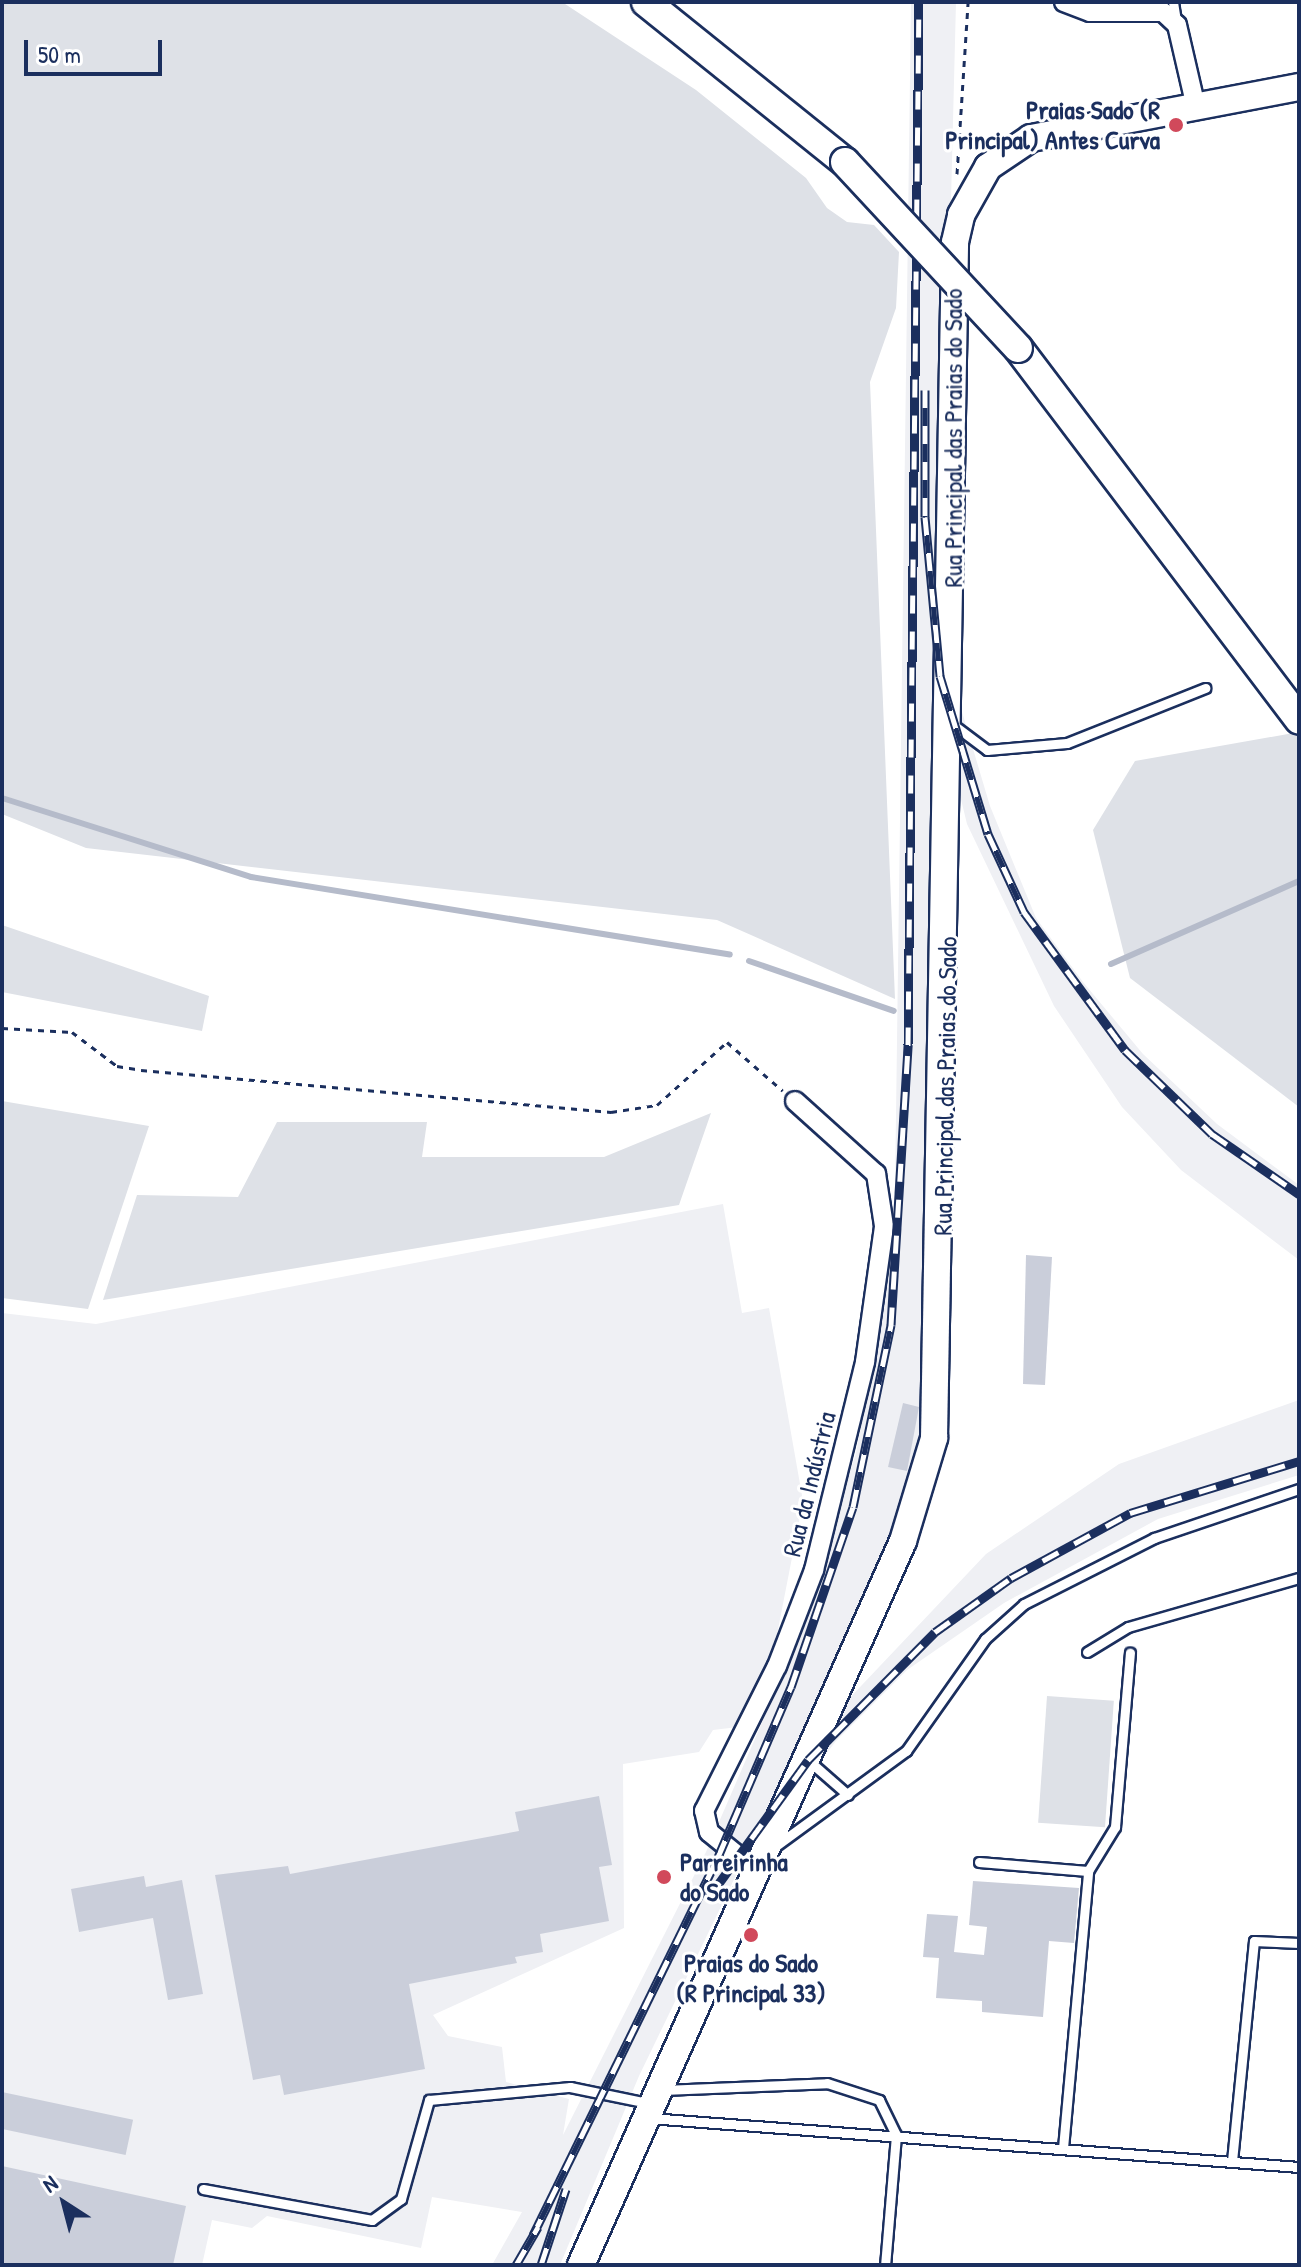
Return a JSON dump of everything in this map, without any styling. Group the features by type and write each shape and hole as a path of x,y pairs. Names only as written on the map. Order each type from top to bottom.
{"main road":[{"path":"646,2 845,162 1018,348 1151,518 1299,720"}],"street":[{"path":"1064,2 1090,12 1163,12 1177,25 1196,107"},
{"name":"Rua Principal das Praias do Sado","path":"581,2265 656,2104 903,1541 938,1415 951,723 955,242 961,215 988,167 1031,138 1299,87"},
{"name":"Rua da Indústria","path":"762,1862 709,1832 704,1811 777,1666 814,1570 865,1362 884,1226 881,1188 871,1166 795,1101"}],"lane":[{"path":"1173,2 1177,25"},
{"path":"951,723 993,751 1067,743 1205,688"},
{"path":"762,1862 906,1751 985,1639 1024,1604 1154,1538 1299,1489"},
{"path":"1087,1652 1128,1627 1299,1578"},
{"path":"1063,2148 1088,1871 1115,1827 1130,1653"},
{"path":"808,1760 848,1795"},
{"path":"979,1862 1088,1871"},
{"path":"1232,2161 1254,1941 1299,1943"},
{"path":"656,2104 827,2083 879,2100 896,2135 885,2265"},
{"path":"203,2189 372,2220 401,2199 429,2100 570,2087 656,2104 896,2135 1299,2167"}],"path":[{"path":"961,215 955,152 968,2"},
{"path":"2,1028 72,1032 117,1066 141,1070 611,1112 657,1105 727,1042 795,1101"}],"shaded area":[{"path":"2,2 562,2 696,90 806,178 827,208 847,222 874,225 899,252 896,308 870,382 895,999 717,920 86,848 2,814"},
{"path":"911,2 956,2 940,638 990,806 1036,918 1083,982 1143,1054 1217,1124 1299,1185 1299,1260 1181,1170 1122,1107 1054,1006 967,824 940,713 928,1409 887,1543 790,1761 986,1554 1119,1464 1299,1400 1299,1475 1158,1519 1004,1603 907,1670 836,1741 743,1861 639,2076 560,2265 492,2265 522,2212 432,2197 421,2248 267,2216 252,2228 212,2220 202,2265 2,2265 2,1313 96,1324 723,1204 742,1313 769,1308 803,1501 775,1645 738,1727 713,1730 699,1752 623,1764 624,1928 433,2015 448,2036 502,2047 506,2082 569,2099 563,2135 706,1852 796,1644 856,1453 885,1304 895,1189"},
{"path":"1299,732 1299,1107 1130,978 1093,830 1135,761"},
{"path":"2,925 209,996 202,1031 2,992"},
{"path":"2,1101 149,1126 88,1309 2,1298"},
{"path":"711,1113 679,1205 103,1300 137,1195 238,1197 277,1122 427,1122 422,1157 604,1157"},
{"path":"1047,1696 1114,1701 1105,1827 1038,1823"}],"building":[{"path":"1026,1255 1052,1257 1045,1385 1023,1384"},
{"path":"903,1403 919,1407 907,1471 888,1467"},
{"path":"599,1796 612,1865 599,1867 609,1921 540,1934 543,1952 515,1957 517,1963 409,1984 425,2069 284,2095 280,2075 253,2080 215,1875 288,1866 290,1874 519,1831 515,1812"},
{"path":"144,1876 146,1887 182,1880 203,1994 168,2000 153,1918 79,1932 71,1889"},
{"path":"973,1881 1079,1888 1074,1943 1049,1941 1043,2017 982,2012 982,2001 936,1998 939,1958 923,1957 927,1914 958,1916 954,1952 984,1955 987,1927 969,1925"},
{"path":"2,2092 133,2120 126,2155 2,2129"},
{"path":"2,2166 186,2206 173,2265 2,2265"}],"waterway":[{"path":"2,798 251,877 730,955"},
{"path":"1111,964 1299,881"},
{"path":"749,961 894,1011"}],"railway":[{"path":"533,2235 718,1857 791,1687 853,1507 891,1325 908,1045 919,2"},
{"path":"925,390 925,517 940,676 988,834 1024,912 1125,1050 1212,1134 1299,1194"},
{"path":"709,1897 808,1760 935,1632 1011,1578 1130,1513 1299,1461"},
{"path":"541,2265 566,2189"},
{"path":"516,2265 538,2227"}],"place":[{"name":"Praias Sado (R Principal) Antes Curva","path":"1176,125"},
{"name":"Parreirinha do Sado","path":"664,1877"},
{"name":"Praias do Sado (R Principal 33)","path":"751,1935"}]}
